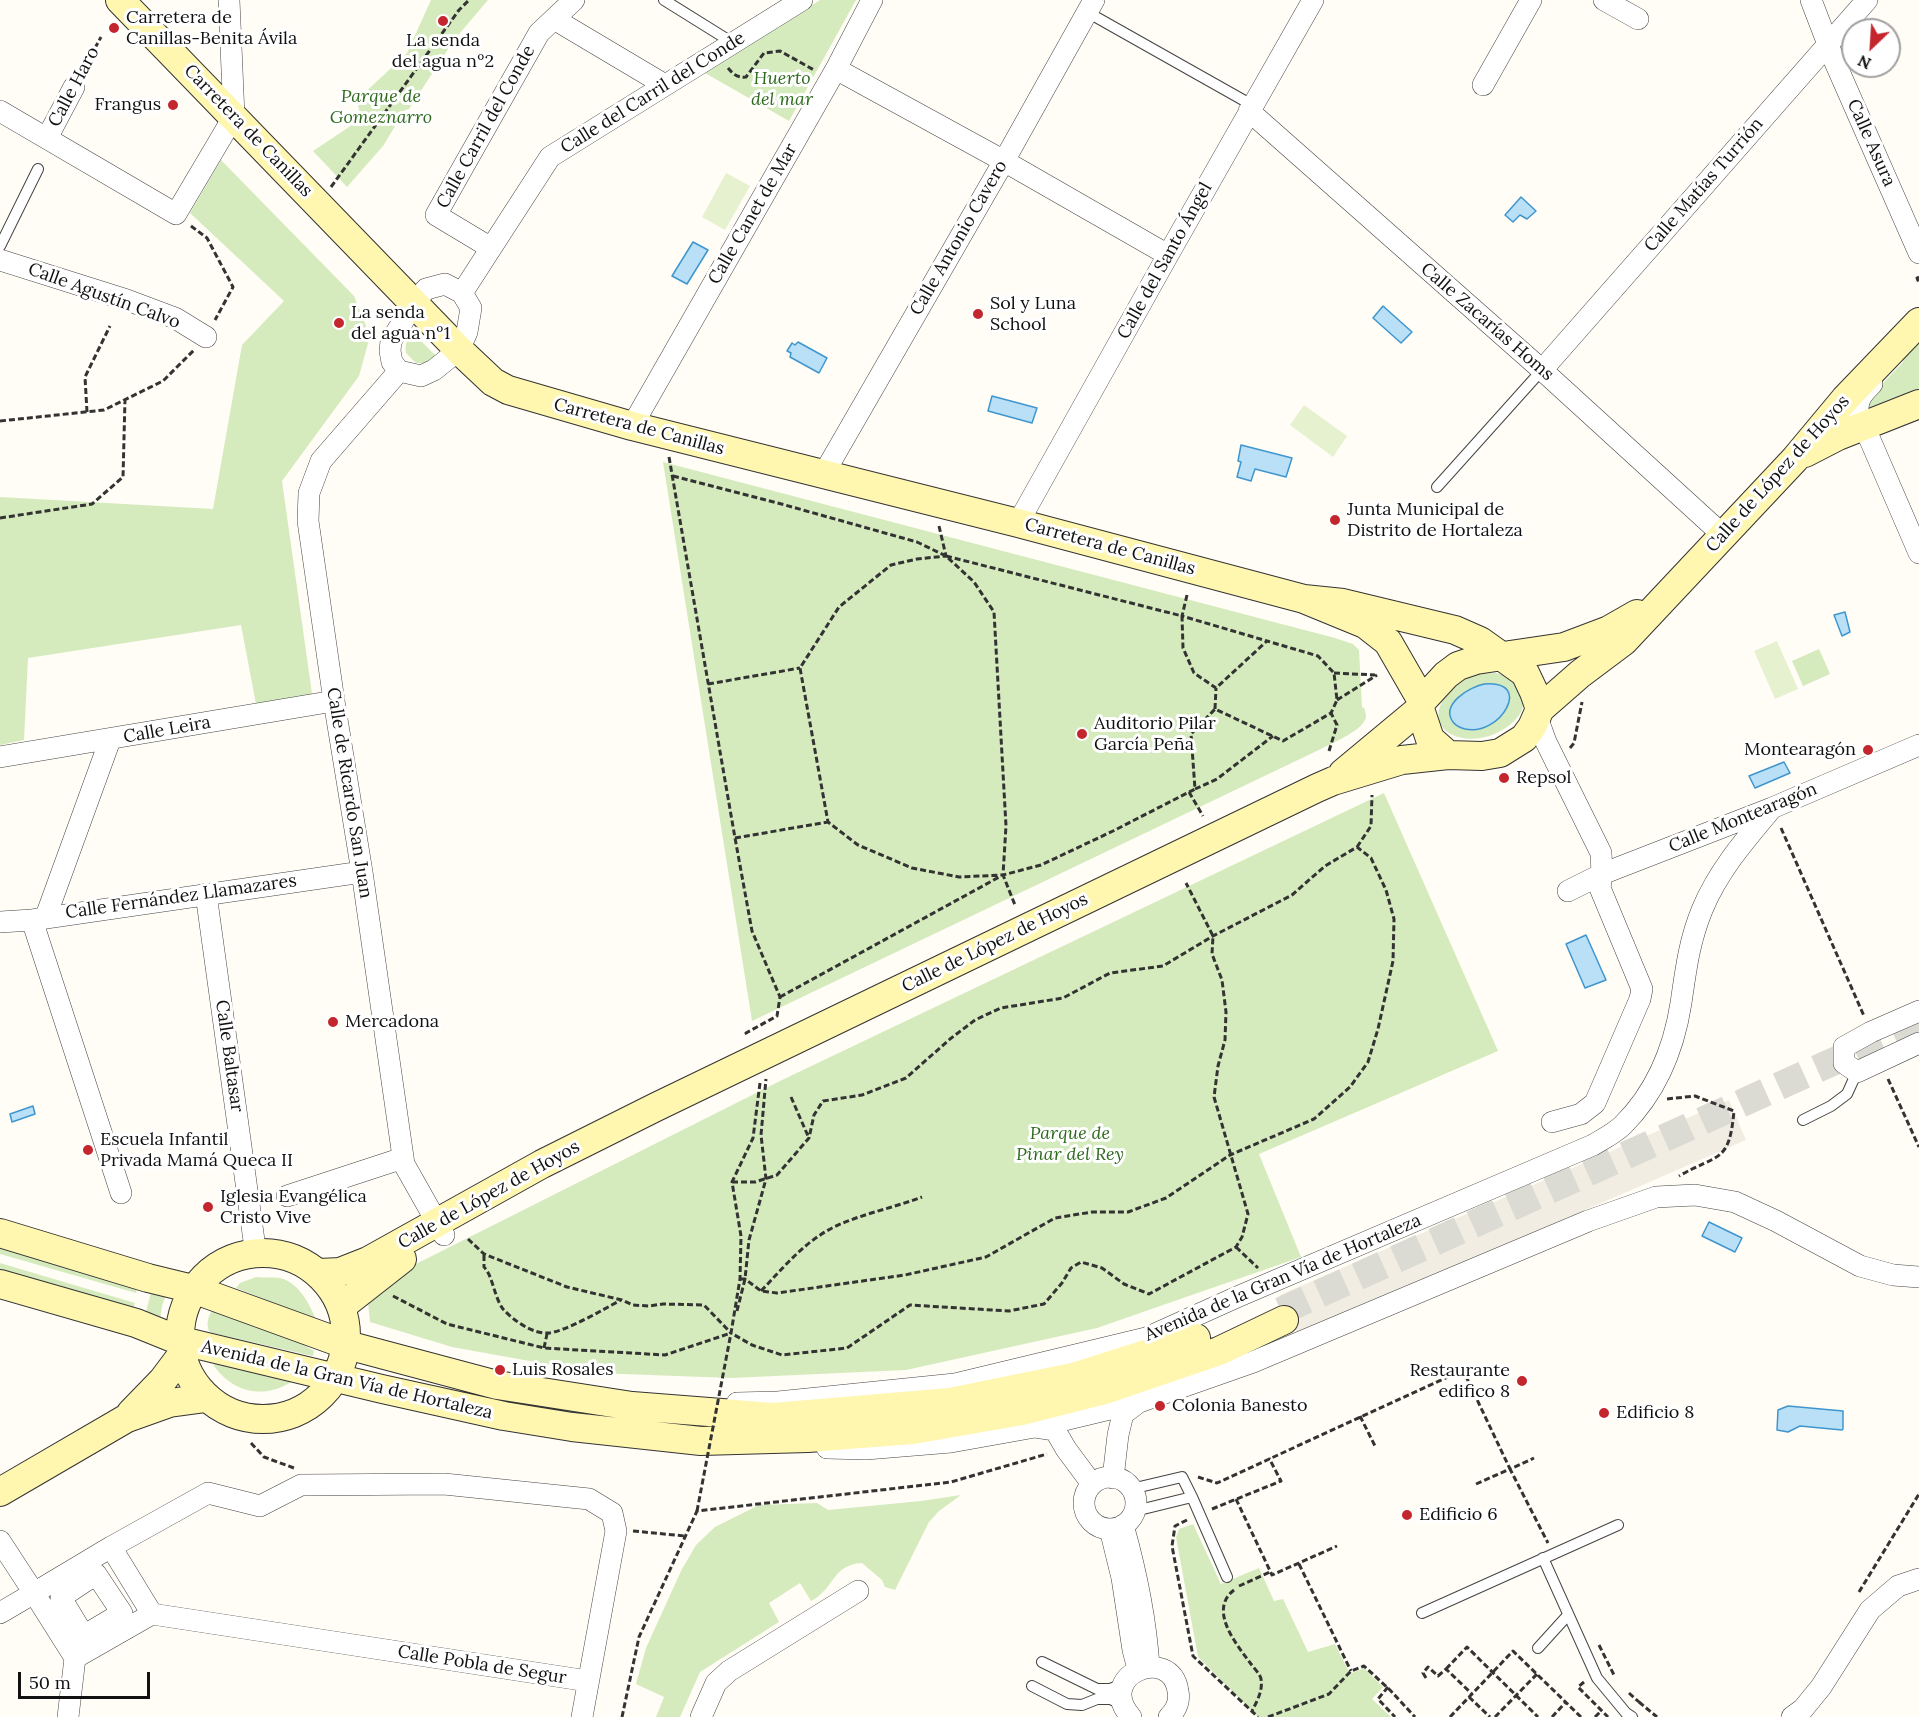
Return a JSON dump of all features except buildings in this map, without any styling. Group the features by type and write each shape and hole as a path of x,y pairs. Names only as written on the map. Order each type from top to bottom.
{"street":[{"name":"Carretera de Canillas","path":"120,0 459,350 493,382 508,390 665,435 1018,523 1304,599 1365,624 1388,642 1421,705"},
{"path":"0,111 176,214 234,116 229,0"},
{"name":"Calle Carril del Conde","path":"491,248 436,216 539,33 574,0"},
{"name":"Calle del Carril del Conde","path":"462,293 550,157 802,0"},
{"name":"Calle Canet de Mar","path":"632,426 828,72 872,0"},
{"name":"Calle del Santo Ángel","path":"1018,523 1313,0"},
{"path":"1483,85 1532,0"},
{"path":"1604,0 1638,19"},
{"name":"Calle Asura","path":"1811,0 1919,253"},
{"name":"Calle Matías Turrión","path":"1542,370 1866,0"},
{"name":"Calle Antonio Cavero","path":"823,475 1091,6"},
{"path":"554,19 665,85"},
{"path":"828,72 1004,161 1168,255"},
{"name":"Calle Haro","path":"47,138 74,87"},
{"name":"Calle Zacarías Homs","path":"1251,108 1724,536"},
{"name":"Calle Agustín Calvo","path":"0,260 127,300 175,318 206,337"},
{"path":"445,284 462,293 471,308 467,332 459,350 434,370 421,376 399,370 392,362 391,341 414,303 426,289 445,284"},
{"name":"Calle de López de Hoyos","path":"1539,713 1580,674 1624,641 1724,536 1795,459 1845,399 1919,322"},
{"name":"Calle de López de Hoyos","path":"1863,426 1858,412 1858,402 1861,395 1887,366 1891,351"},
{"name":"Calle de Ricardo San Juan","path":"399,370 321,460 309,493 308,521 404,1164 449,1232"},
{"path":"1795,459 1832,439 1919,404"},
{"path":"1863,426 1919,553"},
{"name":"Calle de López de Hoyos","path":"1499,656 1564,647 1609,630 1665,598"},
{"name":"Carretera de Canillas","path":"1304,599 1343,603 1455,630 1480,641 1499,656"},
{"path":"1539,713 1524,738 1500,753 1482,756 1448,755 1430,739 1421,705 1436,684 1458,666 1476,660 1499,656 1525,673 1534,692 1546,742 1601,853 1600,888 1641,989 1640,999 1595,1103 1581,1114 1552,1122"},
{"name":"Calle Leira","path":"0,757 334,701"},
{"name":"Calle de López de Hoyos","path":"1333,781 1421,705"},
{"path":"110,740 39,918 121,1193"},
{"name":"Calle Montearagón","path":"1568,891 1602,874 1772,808 1919,745"},
{"name":"Calle de López de Hoyos","path":"342,1306 405,1257 449,1232 542,1164 656,1107 1333,781 1402,760 1448,755"},
{"name":"Avenida de la Gran Vía de Hortaleza","path":"632,1406 778,1402 955,1384 1146,1338 1593,1145 1622,1126 1644,1101 1667,1058 1681,1003 1684,970 1691,940 1703,908 1719,876 1740,846 1772,808"},
{"name":"Calle Fernández Llamazares","path":"0,922 362,872"},
{"name":"Calle Baltasar","path":"206,894 256,1254"},
{"path":"1919,1011 1871,1032 1844,1047 1844,1063 1857,1072 1919,1043"},
{"path":"287,1196 403,1158"},
{"name":"Avenida de la Gran Vía de Hortaleza","path":"0,1284 136,1323 180,1348 337,1379 504,1416 572,1427 701,1441 782,1447 866,1449 951,1442 1035,1427 1139,1402 1253,1362 1588,1221 1656,1197 1695,1195 1735,1202 1860,1266 1893,1275 1919,1277"},
{"name":"Calle de López de Hoyos","path":"319,1273 340,1272 449,1232"},
{"name":"Avenida de la Gran Vía de Hortaleza","path":"0,1233 148,1278 193,1289 347,1345 497,1385 632,1406 773,1417 950,1402 1073,1377 1283,1316 1219,1351 1105,1390 1022,1411 913,1430 701,1441"},
{"path":"127,1418 163,1380 180,1348 193,1289 203,1276 232,1257 276,1253 319,1273 342,1306 347,1345 337,1379 322,1396 295,1414 260,1420 221,1409 206,1398 192,1382 180,1348"},
{"path":"0,1492 127,1418 169,1403 206,1398"},
{"path":"1113,1478 1123,1414 1139,1402"},
{"path":"1035,1427 1055,1430 1092,1484"},
{"path":"1123,1522 1101,1528 1087,1517 1084,1500 1092,1484 1106,1478 1113,1478 1126,1484 1135,1499 1123,1522 1122,1578 1133,1650 1133,1688 1167,1672 1177,1687 1177,1705 1169,1717"},
{"name":"Calle Pobla de Segur","path":"111,1547 208,1493 260,1506 301,1485 444,1484 589,1498 612,1513 616,1531 588,1681 152,1614"},
{"path":"0,1541 75,1658 68,1717"},
{"path":"0,1613 111,1547 152,1614 75,1658"},
{"path":"96,1574 122,1613 91,1634 84,1636 60,1598 65,1593 96,1574"},
{"path":"1792,1717 1803,1709 1821,1688 1870,1610 1898,1586 1919,1579"},
{"path":"701,1717 716,1683 729,1671 858,1591"},
{"path":"582,1717 588,1681"}],"lane":[{"path":"664,0 733,43"},
{"path":"1091,6 1251,108"},
{"path":"0,246 38,169"},
{"path":"1437,487 1542,370"},
{"path":"1803,1120 1831,1106 1847,1094 1857,1072"},
{"path":"1131,1489 1182,1477 1227,1577"},
{"path":"1123,1522 1192,1497"},
{"path":"1422,1613 1618,1525"},
{"path":"1543,1558 1597,1678 1632,1717"},
{"path":"1538,1648 1568,1615"},
{"path":"1042,1662 1097,1689 1133,1688"},
{"path":"1032,1686 1067,1704 1082,1705 1133,1688"}],"path":[{"path":"320,205 334,180 459,10 469,0"},
{"name":"Calle Haro","path":"74,87 101,37"},
{"path":"727,67 735,75 741,78 746,77 764,53 780,51 828,72"},
{"path":"1919,277 1917,278 1919,283"},
{"path":"87,412 85,378 110,326"},
{"path":"0,518 93,504 123,477 125,399"},
{"path":"0,421 104,410"},
{"path":"622,1717 639,1638 697,1511 748,1240 766,1179 761,1136 766,1083 762,1056 746,1033 777,1017 780,997 752,931 665,435"},
{"path":"672,476 866,527 917,542 946,556 1182,616 1318,656 1334,673 1337,700 1331,713 1283,741 1215,710"},
{"path":"936,503 946,556 974,582 994,612 1006,826 1003,875 1016,905"},
{"path":"946,556 891,565 839,607 800,668 828,822 858,845 912,868 959,878 1003,875 1041,866 1217,779 1273,736"},
{"path":"1187,595 1182,616 1183,648 1194,673 1215,688"},
{"path":"1195,789 1191,734 1215,710 1215,688 1267,641"},
{"path":"708,684 800,668"},
{"path":"1334,673 1377,675 1337,700"},
{"path":"1566,754 1574,743 1582,699"},
{"path":"1329,751 1336,725 1331,713"},
{"path":"1189,792 1203,816"},
{"path":"732,1182 755,1182 777,1175 809,1138 814,1115 824,1101 862,1095 906,1078 975,1020 1001,1008 1063,998 1110,973 1163,966 1213,936 1292,895 1325,866 1357,847 1371,826 1372,795"},
{"path":"1772,808 1871,1032"},
{"path":"735,838 828,822"},
{"path":"742,1279 761,1291 777,1293 894,1276 986,1257 1055,1218 1092,1212 1128,1212 1166,1198 1230,1155 1314,1119 1350,1087 1368,1062 1393,961 1394,919 1386,891 1371,858 1357,847"},
{"path":"780,997 1003,875"},
{"path":"449,1232 484,1254 567,1287 622,1300 633,1305 704,1305 731,1333 752,1345 782,1355 847,1348 910,1305 1009,1311 1044,1304 1062,1283 1071,1268 1081,1262 1102,1268 1124,1284 1149,1294 1236,1247 1242,1237 1248,1214 1214,1097 1218,1066 1225,1040 1226,1012 1222,980 1212,954 1213,936 1186,884"},
{"path":"742,1279 741,1236 732,1182 753,1138 762,1056"},
{"path":"1880,1060 1919,1147"},
{"path":"1661,1102 1666,1099 1695,1096 1734,1111 1732,1137 1723,1154 1674,1180"},
{"path":"790,1097 809,1138"},
{"path":"761,1291 784,1264 807,1244 834,1227 922,1197"},
{"path":"1236,1247 1258,1269"},
{"path":"484,1254 484,1267 489,1272 489,1280 502,1308 524,1327 547,1334 577,1323 622,1300"},
{"path":"391,1296 447,1324 544,1348 665,1355 731,1333"},
{"path":"544,1348 547,1334"},
{"path":"1197,1477 1217,1483 1462,1370 1510,1469 1534,1458"},
{"path":"1360,1416 1374,1446"},
{"path":"251,1443 264,1457 298,1469"},
{"path":"697,1511 951,1482 1066,1449"},
{"path":"1258,1717 1193,1656 1172,1546 1174,1526 1281,1481 1269,1458"},
{"path":"1236,1499 1272,1575 1337,1546"},
{"path":"625,1531 685,1536"},
{"path":"1299,1564 1351,1671"},
{"path":"1252,1711 1260,1697 1261,1678 1228,1629 1222,1609 1226,1596 1242,1583 1270,1572"},
{"path":"1426,1678 1423,1674 1428,1667 1438,1676 1467,1647 1538,1717"},
{"path":"1450,1717 1513,1651 1581,1717"},
{"path":"1268,1717 1329,1694 1351,1671 1364,1666 1415,1717"},
{"path":"1446,1669 1490,1717"},
{"path":"1495,1717 1537,1674"},
{"path":"1585,1682 1578,1687 1608,1717"},
{"path":"1388,1688 1378,1699 1395,1717"},
{"path":"1552,1717 1566,1702"},
{"path":"1595,1717 1601,1711"},
{"path":"1573,1717 1577,1713"}],"green space":[{"name":"Parque de Gomeznarro","path":"431,0 488,0 454,40 383,146 347,187 313,151 361,119 357,100 407,53"},
{"name":"Huerto del mar","path":"820,0 856,0 789,121 705,73"},
{"path":"221,160 354,296 370,336 359,376 282,481 312,694 256,704 241,625 28,658 24,740 0,745 0,497 213,509 242,345 284,301 190,213"},
{"path":"726,173 750,186 725,230 702,217"},
{"path":"413,333 436,356 426,363 416,363 406,353 406,342"},
{"path":"1919,336 1919,391 1870,409 1867,406 1868,399 1903,362 1904,349"},
{"path":"1304,405 1347,436 1333,457 1290,425"},
{"path":"663,462 1353,644 1359,650 1362,707 1366,717 1354,731 1323,748 752,1021"},
{"path":"1777,641 1798,689 1775,699 1754,651"},
{"path":"1819,649 1830,674 1803,686 1792,661"},
{"path":"1496,673 1512,678 1521,694 1523,707 1514,721 1497,733 1481,738 1452,735 1443,728 1439,718 1440,705 1450,691 1460,682 1471,677"},
{"name":"Parque de Pinar del Rey","path":"1384,793 1498,1051 1259,1154 1301,1257 1097,1328 906,1370 731,1378 596,1373 452,1347 370,1322 368,1302 396,1274 782,1080"},
{"path":"0,1245 138,1285 136,1293 0,1254"},
{"path":"0,1263 135,1303 132,1312 0,1273"},
{"path":"256,1277 280,1278 292,1284 307,1301 316,1320 236,1288 240,1283"},
{"path":"152,1288 167,1292 160,1320 145,1316"},
{"path":"213,1310 302,1344 314,1351 313,1356 212,1333 209,1331 208,1323"},
{"path":"214,1362 293,1381 272,1390 251,1391 231,1383 214,1366"},
{"path":"961,1495 939,1511 929,1522 895,1590 885,1587 882,1580 862,1563 844,1568 819,1596 811,1601 800,1583 769,1603 779,1622 700,1672 680,1717 656,1717 664,1697 636,1684 646,1648 681,1571 696,1545 715,1527 759,1505 817,1503 828,1510"},
{"path":"1193,1524 1221,1584 1259,1568 1274,1601 1283,1599 1308,1652 1335,1644 1348,1670 1352,1673 1364,1668 1383,1687 1372,1699 1391,1717 1258,1717 1198,1657 1176,1537 1179,1529"}],"shaded area":[{"path":"1729,1100 1746,1140 1298,1335 1280,1295"}],"water":[{"path":"1521,197 1536,211 1527,219 1520,215 1513,222 1505,215"},
{"path":"693,242 708,250 687,284 672,276"},
{"path":"1383,306 1412,332 1401,343 1373,318"},
{"path":"798,342 827,358 819,373 790,357 791,353 787,351 792,343 795,345"},
{"path":"992,396 1037,408 1032,423 988,411"},
{"path":"1241,445 1292,458 1286,477 1255,469 1251,481 1237,477 1241,462 1238,461"},
{"path":"1845,612 1850,632 1842,636 1834,615"},
{"path":"1484,684 1499,685 1507,690 1509,698 1507,708 1490,725 1478,729 1465,729 1457,726 1450,715 1453,703 1471,689"},
{"path":"1784,762 1790,773 1755,788 1749,776"},
{"path":"1586,935 1606,980 1585,988 1566,944"},
{"path":"33,1106 35,1114 12,1122 10,1114"},
{"path":"1709,1222 1742,1238 1735,1252 1702,1236"},
{"path":"1788,1406 1843,1411 1843,1429 1800,1426 1788,1432 1777,1430 1778,1410"}],"tunnel":[{"path":"1281,1311 1919,1023"}],"place":[{"name":"La senda del agua nº2","path":"443,21"},
{"name":"Carretera de Canillas-Benita Ávila","path":"114,28"},
{"name":"Frangus","path":"173,105"},
{"name":"Sol y Luna School","path":"978,314"},
{"name":"La senda del agua nº1","path":"339,323"},
{"name":"Junta Municipal de Distrito de Hortaleza","path":"1335,520"},
{"name":"Auditorio Pilar García Peña","path":"1082,734"},
{"name":"Montearagón","path":"1868,750"},
{"name":"Repsol","path":"1504,778"},
{"name":"Mercadona","path":"333,1022"},
{"name":"Escuela Infantil Privada Mamá Queca II","path":"88,1150"},
{"name":"Iglesia Evangélica Cristo Vive","path":"208,1207"},
{"name":"Luis Rosales","path":"500,1370"},
{"name":"Restaurante edifico 8","path":"1522,1381"},
{"name":"Colonia Banesto","path":"1160,1406"},
{"name":"Edificio 8","path":"1604,1413"},
{"name":"Edificio 6","path":"1407,1515"}]}
